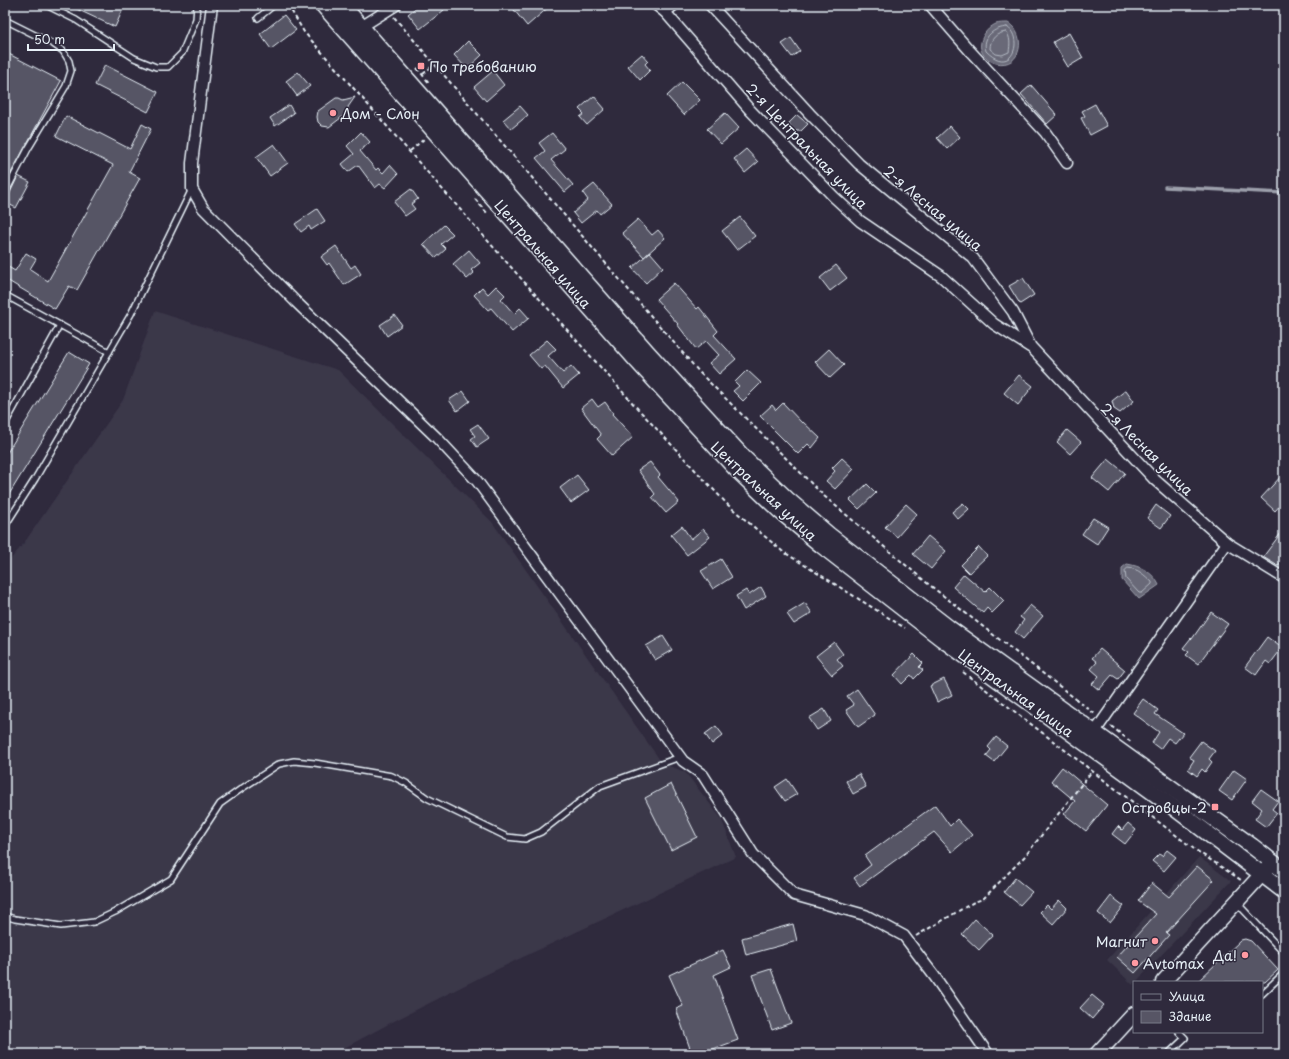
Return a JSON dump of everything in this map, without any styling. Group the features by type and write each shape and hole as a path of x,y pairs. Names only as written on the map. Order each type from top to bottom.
{"main road":[{"name":"Центральная улица","path":"323,5 637,361 735,468 780,511 821,545 942,639 1169,804 1284,891"},
{"name":"Центральная улица","path":"342,5 648,353 745,458 787,499 829,535 949,628 1278,866"},
{"path":"1164,981 1262,874 1278,866"},
{"path":"1099,1053 1133,1015"}],"street":[{"path":"212,5 192,163 192,189 203,208 295,301 437,438 476,481 683,761 703,775 753,854 794,895 865,915 904,936 935,977 988,1054"},
{"name":"2-я Центральная улица","path":"656,5 665,12 750,110 834,197 860,221 941,276 994,324 1030,347"},
{"path":"665,12 674,5"},
{"name":"2-я Лесная улица","path":"710,5 810,114 859,164 973,258 1013,312 1030,347 1155,480 1227,543 1284,578"},
{"path":"930,5 970,51 1045,132 1067,163"},
{"path":"361,27 389,7"},
{"path":"1094,732 1227,543"}],"lane":[{"path":"46,5 76,20 134,58 156,67 168,67 182,53 196,19 197,5"},
{"path":"258,18 274,5"},
{"path":"5,20 53,44 63,51 69,61 71,71 66,86 28,149 5,194"},
{"path":"5,526 35,479 131,314 192,189"},
{"path":"5,296 109,352"},
{"path":"5,424 60,325"},
{"path":"5,916 14,919 61,926 94,922 115,912 171,880 220,804 278,764 294,761 314,763 392,776 406,783 427,798 507,838 525,839 541,832 600,786 680,757"},
{"path":"1236,902 1284,952"},
{"path":"1263,993 1284,973"},
{"path":"1168,1054 1185,1038 1180,1033"}],"path":[{"path":"288,5 304,32 633,403 728,506 782,551 905,628"},
{"path":"389,7 435,65 700,373 824,496 927,583 1059,686"},
{"path":"423,74 435,65"},
{"path":"410,151 428,136"},
{"path":"959,669 1194,849 1251,887"},
{"path":"908,941 974,902 983,899 1026,855 1092,771"}],"shaded area":[{"path":"155,311 338,370 492,522 662,763 685,772 721,818 736,857 483,976 333,1054 5,1054 5,566 24,543 123,400"},
{"path":"1199,857 1231,881 1137,981 1133,981 1133,985 1107,960"}],"water":[{"path":"1008,23 1014,28 1018,35 1019,49 1012,61 996,63 988,59 983,54 981,44 983,36 992,26"},
{"path":"1127,564 1146,570 1159,585 1139,599 1122,580 1122,568"}],"building":[{"path":"68,5 125,5 115,27"},
{"path":"419,5 439,5 444,10 420,29 408,14"},
{"path":"510,5 551,5 527,26"},
{"path":"284,15 296,30 271,49 260,34"},
{"path":"1069,33 1083,58 1068,67 1053,42"},
{"path":"791,38 800,51 792,57 782,44"},
{"path":"468,41 482,55 467,69 454,55"},
{"path":"5,52 61,81 5,184"},
{"path":"642,54 648,61 645,64 650,70 640,80 628,66"},
{"path":"105,65 158,92 148,112 95,85"},
{"path":"493,71 504,85 486,101 474,87"},
{"path":"298,72 310,86 297,96 286,81"},
{"path":"682,82 700,100 684,115 667,96"},
{"path":"1031,85 1057,115 1047,124 1021,94"},
{"path":"594,96 605,109 587,125 580,117 584,114 579,109"},
{"name":"Дом - Слон","path":"355,97 348,107 346,114 329,127 322,126 318,122 318,111 336,98 343,100"},
{"path":"1095,104 1107,126 1090,135 1081,118 1085,116 1082,111"},
{"path":"289,105 294,113 275,126 270,118"},
{"path":"520,106 528,115 511,129 503,120"},
{"path":"725,113 739,128 721,144 707,129"},
{"path":"797,115 808,124 801,131 792,131 789,123"},
{"path":"66,116 130,149 142,124 151,129 129,172 140,178 77,290 69,286 55,309 5,279 5,265 15,271 26,253 36,259 30,269 48,281 113,165 56,136"},
{"path":"950,126 960,137 947,149 937,138"},
{"path":"361,132 370,142 360,151 376,170 378,168 383,173 390,165 398,174 385,188 380,184 375,188 358,165 348,172 342,164 354,154 347,146"},
{"path":"552,133 565,149 551,160 573,185 565,192 536,158 545,151 539,143"},
{"path":"274,144 288,163 270,176 256,157"},
{"path":"746,149 758,162 745,173 734,159"},
{"path":"18,176 30,182 16,208 5,202 5,197 9,195"},
{"path":"594,184 612,204 600,214 597,210 581,223 573,213 588,200 583,193"},
{"path":"411,189 418,199 411,204 415,209 405,216 394,202"},
{"path":"317,209 325,221 311,230 309,226 301,232 295,224"},
{"path":"740,217 755,236 737,250 722,231"},
{"path":"638,219 652,235 658,230 665,238 644,257 622,233"},
{"path":"444,225 453,234 441,244 446,249 436,258 423,244"},
{"path":"336,246 351,268 355,265 361,274 344,285 329,263 327,265 321,257"},
{"path":"469,250 480,263 471,270 474,273 467,279 453,264"},
{"path":"650,252 663,267 646,283 632,268"},
{"path":"836,265 847,278 830,291 820,278"},
{"path":"1023,278 1034,295 1020,304 1009,286"},
{"path":"674,283 697,309 699,307 718,331 714,335 736,359 719,374 709,363 719,355 706,341 696,349 678,324 656,299"},
{"path":"496,286 505,295 501,299 514,314 520,308 529,318 512,332 491,308 488,310 474,295 482,287 488,294"},
{"path":"395,315 402,325 387,336 380,325"},
{"path":"547,340 556,349 548,356 563,373 571,366 579,375 563,388 545,366 541,369 529,355"},
{"path":"829,349 844,365 830,378 815,362"},
{"path":"69,352 89,364 5,501 5,456"},
{"path":"747,370 761,383 743,401 733,391 739,386 735,382"},
{"path":"1019,375 1033,386 1018,405 1004,393"},
{"path":"1126,390 1134,401 1120,413 1114,409 1112,401"},
{"path":"463,391 470,401 457,411 449,400"},
{"path":"592,399 598,407 605,402 613,413 612,414 633,437 612,456 597,439 601,435 581,408"},
{"path":"783,403 802,423 803,422 820,438 812,448 808,444 798,454 760,416 772,405 776,410"},
{"path":"478,424 489,439 477,447 471,439 475,436 470,429"},
{"path":"1067,430 1081,442 1070,454 1057,442"},
{"path":"842,458 854,469 835,489 826,481 835,471 832,468"},
{"path":"1108,459 1125,473 1109,492 1092,478"},
{"path":"650,462 660,475 658,477 679,502 666,513 652,497 655,494 638,470"},
{"path":"1284,473 1284,501 1275,511 1261,498"},
{"path":"577,475 589,490 571,503 560,488"},
{"path":"867,484 876,493 859,509 850,500"},
{"path":"963,503 969,509 958,519 952,512"},
{"path":"906,504 917,514 897,537 885,527"},
{"path":"1156,505 1170,516 1161,528 1147,518"},
{"path":"1093,518 1108,527 1097,544 1082,534"},
{"path":"682,526 691,539 703,529 710,537 687,555 671,535"},
{"path":"1284,529 1284,558 1278,566 1263,557"},
{"path":"928,536 946,551 931,569 913,554"},
{"path":"979,547 987,556 969,573 961,565"},
{"path":"721,559 732,577 713,589 701,571"},
{"path":"964,574 985,592 990,587 1004,601 992,613 987,608 983,613 953,587"},
{"path":"761,587 766,596 744,610 736,596 746,590 749,595"},
{"path":"805,603 812,613 794,624 787,614"},
{"path":"1030,605 1043,616 1023,639 1015,632 1024,620 1020,617"},
{"path":"1211,612 1228,624 1198,664 1186,655 1189,652 1183,648 1191,638 1192,639"},
{"path":"663,636 672,650 655,660 646,646"},
{"path":"1267,637 1282,648 1270,664 1266,661 1256,675 1245,667"},
{"path":"834,642 843,654 837,659 843,666 832,675 816,656"},
{"path":"1100,649 1125,670 1118,679 1112,675 1099,690 1092,684 1099,676 1091,669 1097,662 1092,658"},
{"path":"914,654 923,663 919,667 923,670 914,679 911,675 902,684 894,675"},
{"path":"944,679 952,695 937,702 930,686"},
{"path":"857,689 875,715 858,727 846,710 854,705 847,696"},
{"path":"1143,699 1158,710 1155,714 1183,733 1175,743 1168,738 1160,749 1152,743 1159,732 1133,713"},
{"path":"824,709 831,721 817,730 809,718"},
{"path":"716,726 723,735 712,744 705,734"},
{"path":"996,737 1007,746 994,762 986,756 991,750 988,747"},
{"path":"1201,741 1215,751 1209,759 1212,762 1205,772 1202,769 1197,776 1188,769 1194,760 1189,757"},
{"path":"1062,767 1107,805 1086,831 1064,814 1075,801 1051,781"},
{"path":"1234,770 1247,779 1232,800 1219,791"},
{"path":"859,774 866,787 853,794 846,781"},
{"path":"787,779 797,794 785,801 775,787"},
{"path":"671,784 697,837 671,850 645,798"},
{"path":"1261,789 1278,801 1272,809 1277,813 1266,827 1255,819 1262,809 1252,801"},
{"path":"935,805 950,826 957,819 972,835 952,852 934,832 860,886 854,878 871,865 865,856"},
{"path":"1128,823 1136,830 1125,844 1112,834 1118,826 1122,830"},
{"path":"1167,850 1176,857 1164,871 1152,861 1159,854 1162,856"},
{"path":"1197,866 1214,880 1166,933 1169,935 1135,973 1117,957 1156,914 1138,901 1152,883 1169,897"},
{"path":"1015,878 1032,892 1020,905 1004,892"},
{"path":"1111,896 1124,906 1110,923 1098,913"},
{"path":"1059,900 1067,908 1053,924 1040,912 1047,905 1051,909"},
{"path":"975,919 993,935 979,950 962,934"},
{"path":"793,924 797,941 746,955 742,938"},
{"name":"Да!","path":"1245,939 1251,941 1278,970 1265,982 1198,981 1241,940"},
{"path":"723,950 731,967 714,975 738,1040 699,1054 692,1054 676,1009 683,1006 669,975"},
{"path":"771,969 791,1023 772,1030 752,975"},
{"path":"1092,995 1104,1005 1092,1019 1080,1008"}],"waterway":[{"path":"1165,187 1284,193"}],"place":[{"name":"По требованию","path":"421,66"},
{"name":"Дом - Слон","path":"333,113"},
{"name":"Островцы-2","path":"1215,807"},
{"name":"Магнит","path":"1155,941"},
{"name":"Да!","path":"1245,955"},
{"name":"Avtomax","path":"1135,963"}]}
